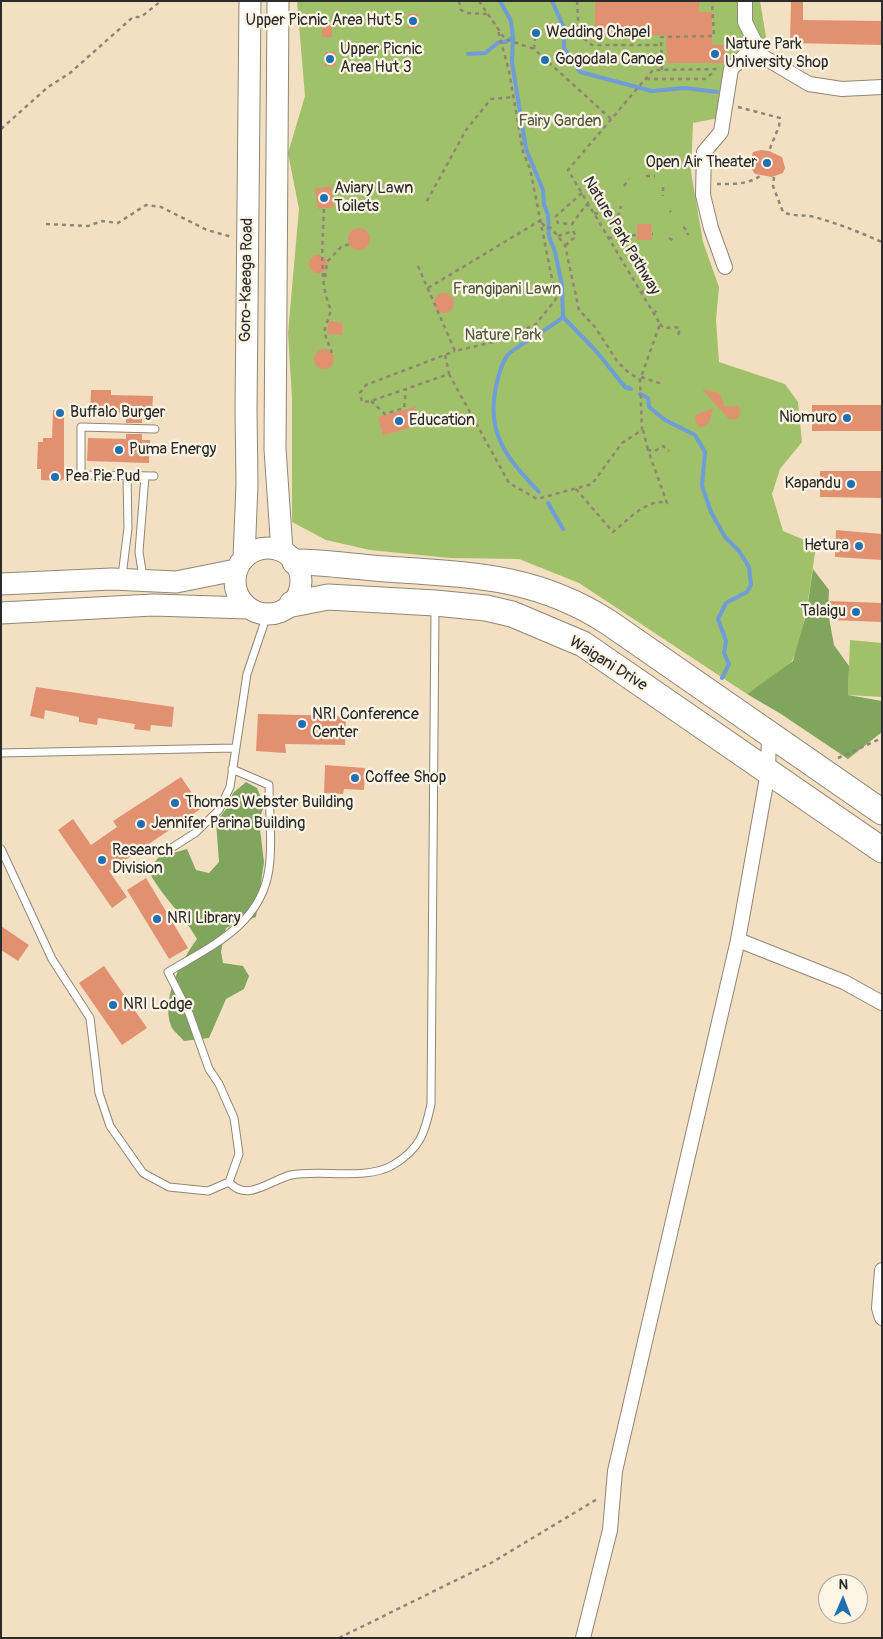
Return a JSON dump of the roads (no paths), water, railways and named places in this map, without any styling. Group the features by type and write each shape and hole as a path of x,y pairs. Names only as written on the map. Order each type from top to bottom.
{"highway":[{"name":"Waigani Drive","path":"288,556 349,567 494,578 538,588 562,596 582,605 608,622 769,736 882,812"},
{"name":"Waigani Drive","path":"292,604 328,596 435,603 486,608 512,614 583,644 882,850"}],"main road":[{"name":"Goro-Kaeaga Road","path":"240,564 247,484 250,1"},
{"name":"Goro-Kaeaga Road","path":"278,1 275,449 288,556"},
{"path":"1,584 122,579 176,582 240,564 262,548 288,556 300,572 301,583 299,595 285,610 257,612 153,605 1,612"},
{"path":"240,564 236,591 240,601 257,612"}],"street":[{"path":"745,1 745,22 762,56 810,84 842,88 882,87"},
{"path":"725,266 711,228 703,194 704,152 721,132 731,69 756,45"},
{"path":"582,1638 610,1530 617,1461 738,940 768,772 769,736"},
{"path":"738,940 844,982 882,1003"},
{"path":"882,1270 879,1308 882,1318"}],"lane":[{"path":"154,476 81,475 81,427 155,428"},
{"path":"122,579 128,528 128,476"},
{"path":"143,580 139,552 145,476"},
{"path":"229,1182 235,1189 242,1191 271,1184 290,1175 348,1174 380,1170 390,1167 408,1156 426,1130 431,1104 435,603"},
{"path":"174,847 195,833 220,810 230,787 234,748 257,612"},
{"path":"1,753 234,748"},
{"path":"1,849 52,959 90,1018 99,1093 110,1126 144,1173 169,1187 208,1191 229,1182 239,1154 234,1118 219,1084 209,1069 189,1013 168,972 241,925 254,912 262,894 269,870 269,785 232,769"}],"waterway":[{"path":"468,54 485,53 499,42 506,42 513,37 511,21 500,1"},
{"path":"552,1 564,28 564,48 580,72 652,91 685,88 717,92"},
{"path":"513,37 512,62 526,149 543,190 544,204 548,215 549,236 555,252 562,285 563,317 596,351 625,387 631,389"},
{"path":"539,492 510,459 503,447 494,422 495,392 501,369 510,352 563,317"},
{"path":"640,394 648,398 649,407 665,420 695,435 705,452 702,486 711,512 725,537 739,551 749,567 751,585 747,592 726,603 718,619 726,641 724,653 729,664 722,678"},
{"path":"548,503 563,529"}],"place":[{"name":"Upper Picnic Area Hut 5","path":"413,21"},
{"name":"Wedding Chapel","path":"536,33"},
{"name":"Nature Park University Shop","path":"715,54"},
{"name":"Upper Picnic Area Hut 3","path":"330,59"},
{"name":"Gogodala Canoe","path":"545,60"},
{"name":"Open Air Theater","path":"767,163"},
{"name":"Aviary Lawn Toilets","path":"324,198"},
{"name":"Buffalo Burger","path":"60,413"},
{"name":"Niomuro","path":"847,418"},
{"name":"Education","path":"399,421"},
{"name":"Puma Energy","path":"119,450"},
{"name":"Pea Pie Pud","path":"55,477"},
{"name":"Kapandu","path":"851,484"},
{"name":"Hetura","path":"859,546"},
{"name":"Talaigu","path":"856,612"},
{"name":"NRI Conference Center","path":"302,724"},
{"name":"Coffee Shop","path":"355,778"},
{"name":"Thomas Webster Building","path":"175,803"},
{"name":"Jennifer Parina Building","path":"141,824"},
{"name":"Research Division","path":"102,860"},
{"name":"NRI Library","path":"157,919"},
{"name":"NRI Lodge","path":"113,1005"}],"park label":[{"name":"Fairy Garden","path":"560,122"},
{"name":"Frangipani Lawn","path":"507,290"},
{"name":"Nature Park","path":"503,336"}]}
